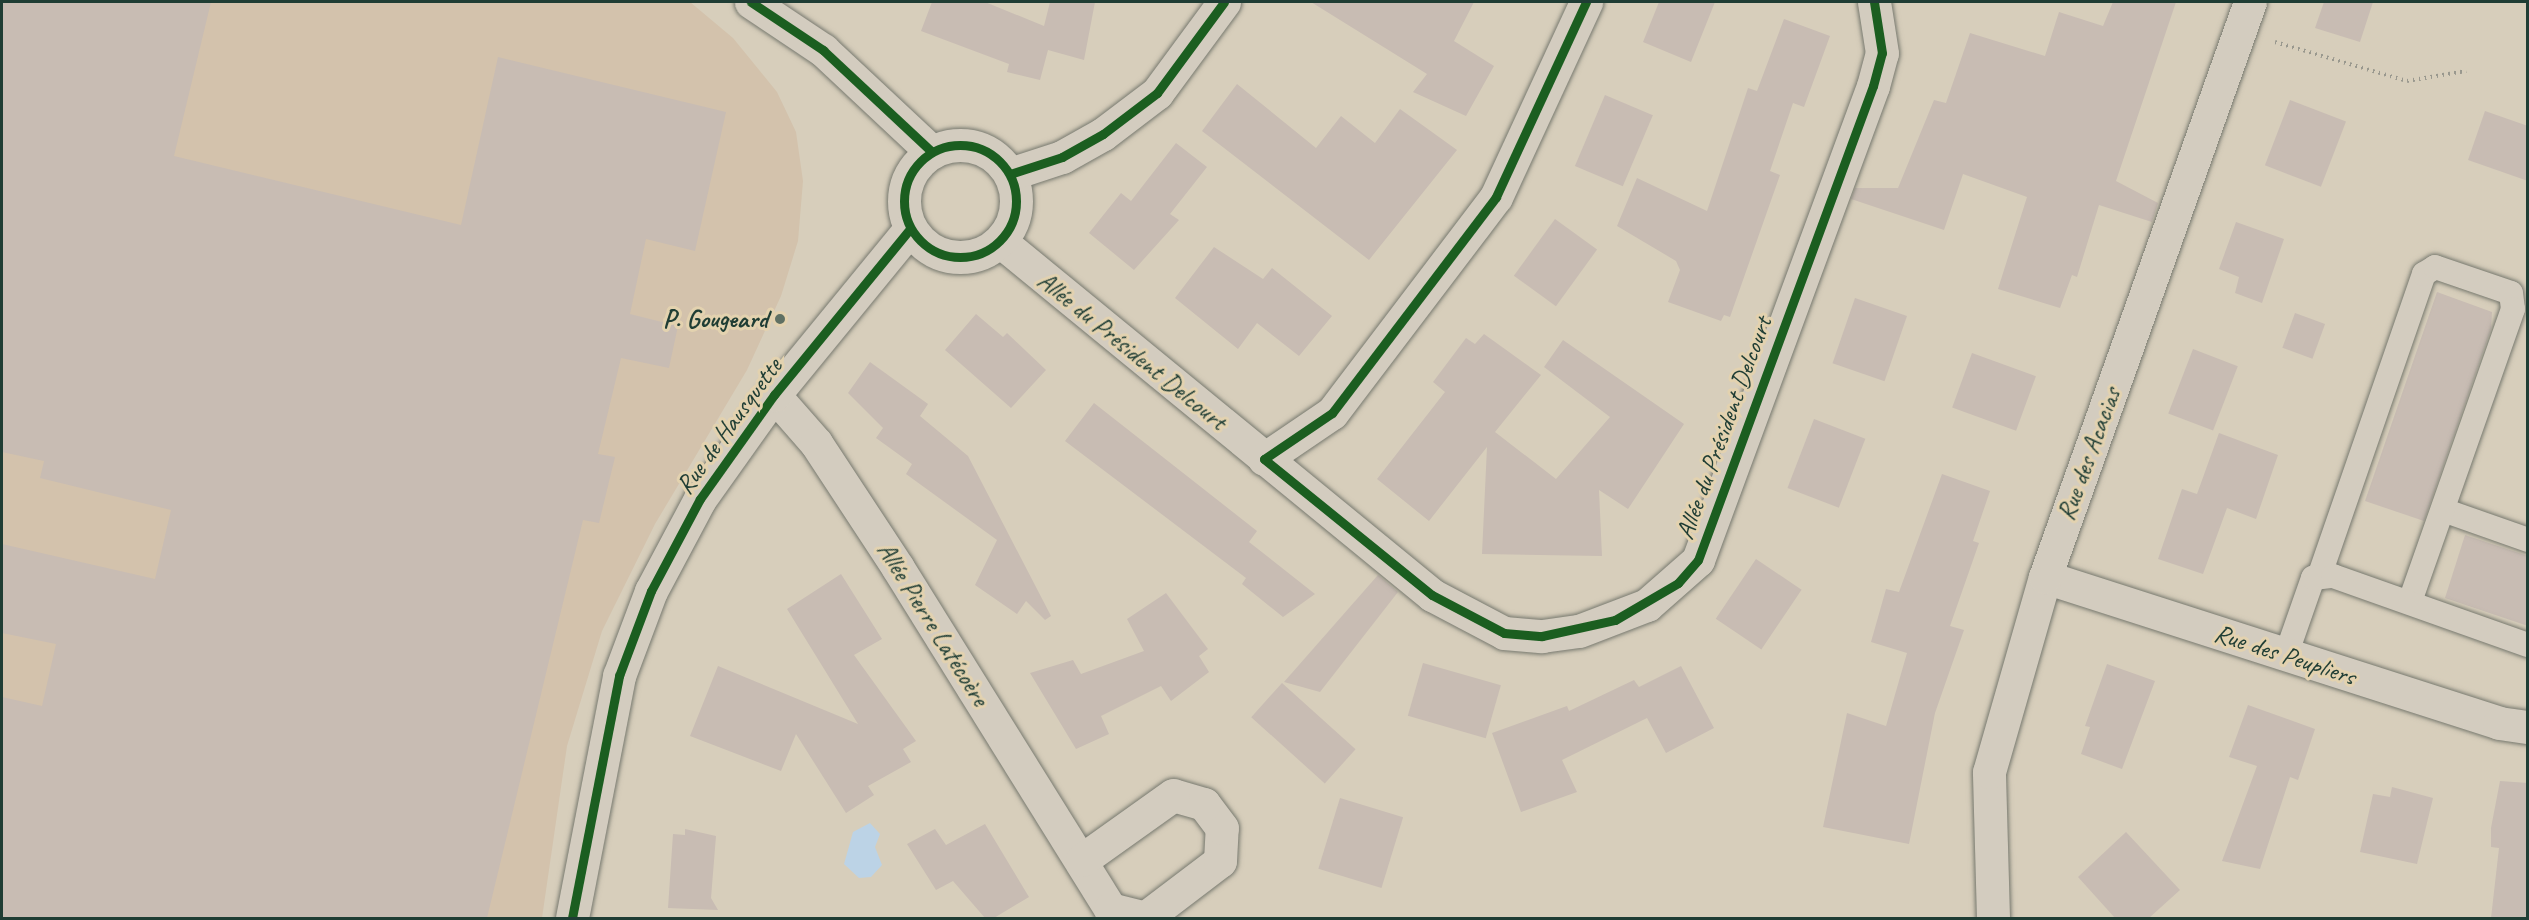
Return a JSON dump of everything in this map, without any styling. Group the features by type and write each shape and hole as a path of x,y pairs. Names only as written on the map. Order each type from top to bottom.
{"street":[{"path":"751,2 823,50 932,152"},
{"path":"1010,174 1093,140 1156,93 1224,2"},
{"path":"1264,459 1332,413 1496,197 1586,2"},
{"name":"Allée du Président Delcourt","path":"1000,241 1432,595 1504,633 1542,636 1588,628 1647,605 1678,584 1698,560 1720,511 1765,372 1874,86 1882,53 1874,2"},
{"name":"Rue des Acacias","path":"1993,918 1989,772 2045,577 2245,16"},
{"path":"949,146 984,150 1010,174 1016,209 1000,241 987,251 952,258 921,243 910,229 903,194 918,162 932,152 949,146"},
{"name":"Rue de Hausquette","path":"572,918 619,676 651,591 700,499 774,395 910,229"},
{"name":"Allée Pierre Latécoère","path":"774,395 816,443 898,568 1082,860"},
{"name":"Rue des Peupliers","path":"2045,577 2499,723 2528,727"}],"lane":[{"path":"2319,577 2424,274 2435,267 2511,293 2513,309 2410,603"},
{"path":"2443,510 2528,540"},
{"path":"2286,655 2313,578 2333,576 2528,645"}],"path":[{"path":"2245,16 2407,81 2466,71"}],"shaded area":[{"path":"2,2 690,2 733,38 777,92 796,132 803,181 798,241 781,296 747,370 655,524 602,631 567,746 542,918 2,918"}],"water":[{"path":"870,823 880,834 875,847 882,865 871,877 859,878 844,864 853,832"}],"building":[{"path":"2,2 211,2 174,156 461,225 498,57 726,112 695,251 646,239 630,314 678,326 669,368 621,358 598,454 615,457 599,523 583,520 487,918 2,918 2,697 42,706 56,644 2,633 2,544 155,579 171,510 40,478 44,461 2,452"},
{"path":"932,2 985,2 1044,26 1050,2 1095,2 1084,60 1048,50 1040,80 1007,72 1009,64 921,31"},
{"path":"1311,2 1474,2 1454,41 1494,66 1466,116 1413,92 1427,74"},
{"path":"1659,2 1715,2 1691,62 1643,42"},
{"path":"2113,2 2176,2 2116,181 2158,203 2152,222 2099,205 2077,277 2072,275 2060,308 1998,289 2027,197 1963,174 1944,230 1851,199 1855,188 1898,188 1934,100 1946,103 1970,33 2045,56 2059,12 2103,26"},
{"path":"2324,2 2373,2 2360,42 2315,28"},
{"path":"1784,19 1830,36 1804,107 1793,103 1770,171 1780,175 1730,317 1724,315 1721,321 1668,302 1680,270 1676,261 1617,226 1637,178 1707,211 1748,88 1757,91"},
{"path":"1237,84 1316,148 1341,116 1375,143 1400,109 1457,150 1369,260 1202,131"},
{"path":"1605,95 1653,115 1623,186 1575,166"},
{"path":"2290,100 2346,122 2321,187 2265,165"},
{"path":"2485,111 2528,126 2528,181 2468,160"},
{"path":"1176,143 1207,167 1170,214 1179,220 1134,270 1089,233 1121,193 1131,201"},
{"path":"1555,219 1597,250 1556,306 1514,276"},
{"path":"2236,222 2284,239 2262,303 2235,293 2239,277 2219,269"},
{"path":"1214,247 1263,279 1272,268 1332,316 1299,356 1257,323 1238,349 1175,298"},
{"path":"2437,292 2492,312 2491,329 2424,521 2365,501"},
{"path":"1855,298 1907,316 1885,381 1833,363"},
{"path":"2295,313 2325,324 2312,359 2282,348"},
{"path":"976,314 1003,337 1007,333 1046,370 1011,408 945,350"},
{"path":"1484,334 1541,375 1495,432 1556,479 1610,417 1544,367 1563,340 1684,424 1628,509 1599,490 1602,556 1482,554 1487,447 1429,521 1377,479 1445,392 1433,382 1466,338 1475,344"},
{"path":"2193,349 2238,366 2213,431 2168,413"},
{"path":"1972,353 2036,376 2016,431 1952,408"},
{"path":"870,362 928,404 920,416 968,456 1051,616 1045,620 1026,601 1017,614 975,585 997,540 906,474 912,464 876,438 883,428 848,393"},
{"path":"1094,403 1257,531 1249,542 1315,594 1283,617 1242,584 1246,578 1065,441"},
{"path":"1814,419 1865,439 1839,508 1787,488"},
{"path":"2219,433 2278,455 2256,519 2227,508 2203,574 2158,559 2182,489 2197,494"},
{"path":"1942,474 1990,491 1973,541 1979,543 1950,626 1964,630 1935,713 1909,844 1823,827 1847,713 1886,726 1907,653 1871,642 1886,589 1899,592"},
{"path":"2465,535 2528,556 2528,626 2445,598"},
{"path":"1756,559 1802,590 1761,649 1716,619"},
{"path":"841,574 882,639 854,655 916,741 903,749 911,762 868,786 874,795 846,813 796,734 781,771 690,736 718,666 858,724 787,609"},
{"path":"1378,575 1398,592 1320,692 1284,682"},
{"path":"1166,593 1208,649 1199,656 1209,672 1171,701 1161,686 1101,716 1109,734 1076,749 1030,673 1073,660 1081,674 1144,651 1127,619"},
{"path":"1423,663 1501,685 1486,738 1408,716"},
{"path":"2107,664 2155,681 2122,769 2081,754 2090,727 2085,726"},
{"path":"1681,666 1714,728 1666,753 1647,718 1562,760 1577,792 1521,812 1492,733 1567,706 1569,711 1634,680 1639,687"},
{"path":"1282,683 1356,749 1325,783 1251,717"},
{"path":"2248,705 2315,729 2298,780 2290,777 2260,869 2222,861 2257,766 2229,757"},
{"path":"2500,781 2528,783 2528,918 2491,918 2499,848 2491,847 2491,828"},
{"path":"2392,787 2433,798 2417,864 2360,852 2373,794 2390,797"},
{"path":"1340,798 1403,817 1381,888 1318,869"},
{"path":"985,824 1029,897 994,918 985,918 953,881 936,890 907,844 935,829 946,845"},
{"path":"685,829 716,836 711,898 718,910 668,908 673,834 685,835"},
{"path":"2126,832 2180,890 2149,918 2115,918 2078,877"}],"cycle path":[{"path":"751,2 823,50 932,152"},
{"path":"1010,174 1062,157 1103,134 1157,93 1224,2"},
{"path":"1586,2 1496,197 1332,413 1264,459 1432,595 1504,633 1542,636 1615,620 1678,583 1698,560 1873,86 1882,53 1874,2"},
{"path":"960,145 982,149 1000,161 1012,179 1016,201 1012,223 1000,241 982,253 960,257 938,253 920,241 908,223 904,201 908,179 920,161 938,149 960,145"},
{"path":"572,918 619,676 651,591 700,499 774,395 910,229"}],"place":[{"name":"P. Gougeard","path":"780,319"}]}
